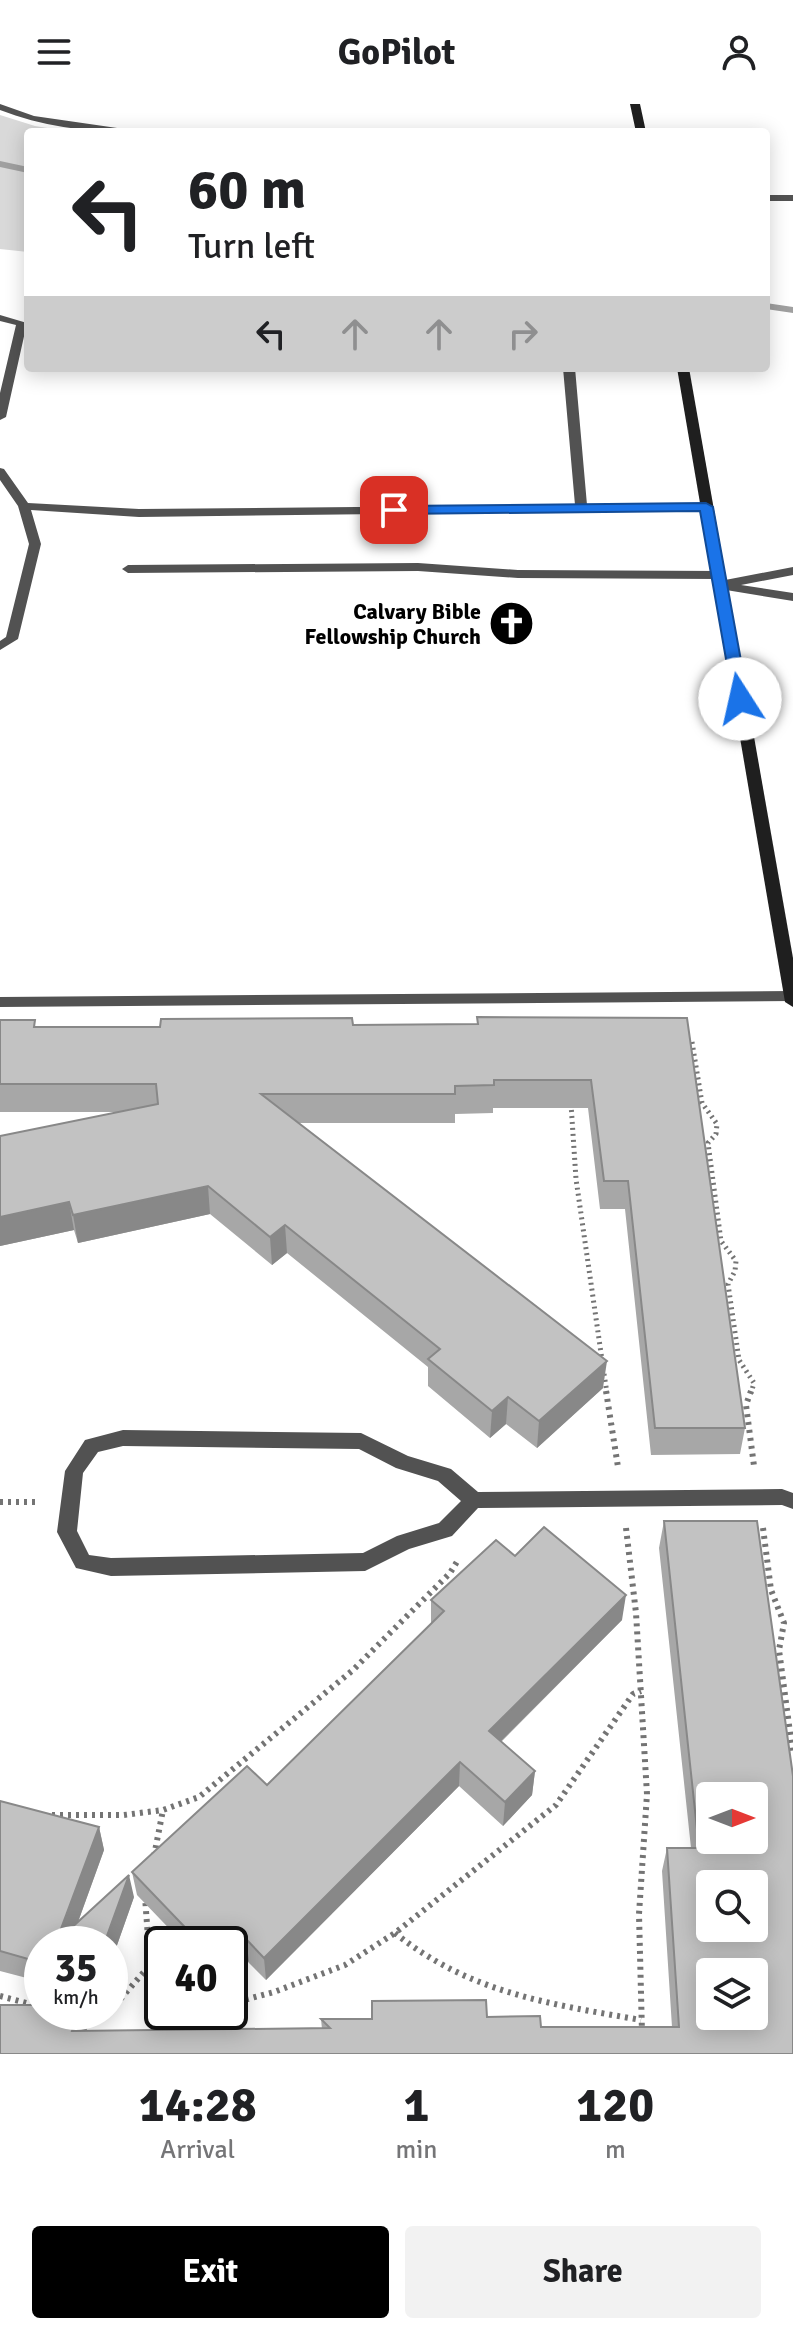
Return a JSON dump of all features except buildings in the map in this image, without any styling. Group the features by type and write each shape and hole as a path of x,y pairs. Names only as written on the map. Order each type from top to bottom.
{"street":[{"path":"635,104 640,128"},
{"path":"0,107 32,119 96,128"},
{"path":"770,198 793,198"},
{"path":"0,318 22,323 0,417"},
{"path":"569,372 581,508"},
{"path":"684,372 793,1002"},
{"path":"0,472 24,506 35,544 12,639 0,646"},
{"path":"24,506 139,513 706,507"},
{"path":"128,569 418,567 518,574 719,580 793,571"},
{"path":"719,580 793,597"},
{"path":"0,1002 792,996"},
{"path":"474,1500 445,1530 404,1542 365,1562 111,1567 83,1562 67,1532 74,1471 92,1446 123,1438 361,1441 403,1462 444,1475 474,1500 782,1497 793,1501"}],"path":[{"path":"676,1042 692,1042 702,1103 717,1124 716,1134 708,1143 721,1241 733,1252 738,1262 736,1273 728,1284 739,1360 754,1383 746,1405 772,1595 784,1608 791,1625 789,1639 779,1650 793,1755"},
{"path":"569,1088 576,1179 591,1298 636,1613 647,1794 639,1914 643,2043"},
{"path":"43,1814 124,1815 163,1810 199,1797 223,1780 353,1670 450,1573 459,1558 461,1539 455,1520"},
{"path":"248,1999 345,1965 395,1933 525,1832 556,1805 633,1694 641,1691"},
{"path":"151,1868 163,1810"},
{"path":"145,1926 148,1883"},
{"path":"395,1933 414,1952 454,1974 504,1992 641,2020"},
{"path":"128,1990 144,1972"},
{"path":"0,1996 24,2002"},
{"path":"196,2030 197,2042"}],"shaded area":[{"path":"0,115 47,128 24,128 24,252 0,249"}],"waterway":[{"path":"0,164 24,169"},
{"path":"770,307 793,310"}],"place":[{"name":"Calvary Bible Fellowship Church","path":"512,624"}],"route":[{"path":"394,510 706,507 740,699"}]}
